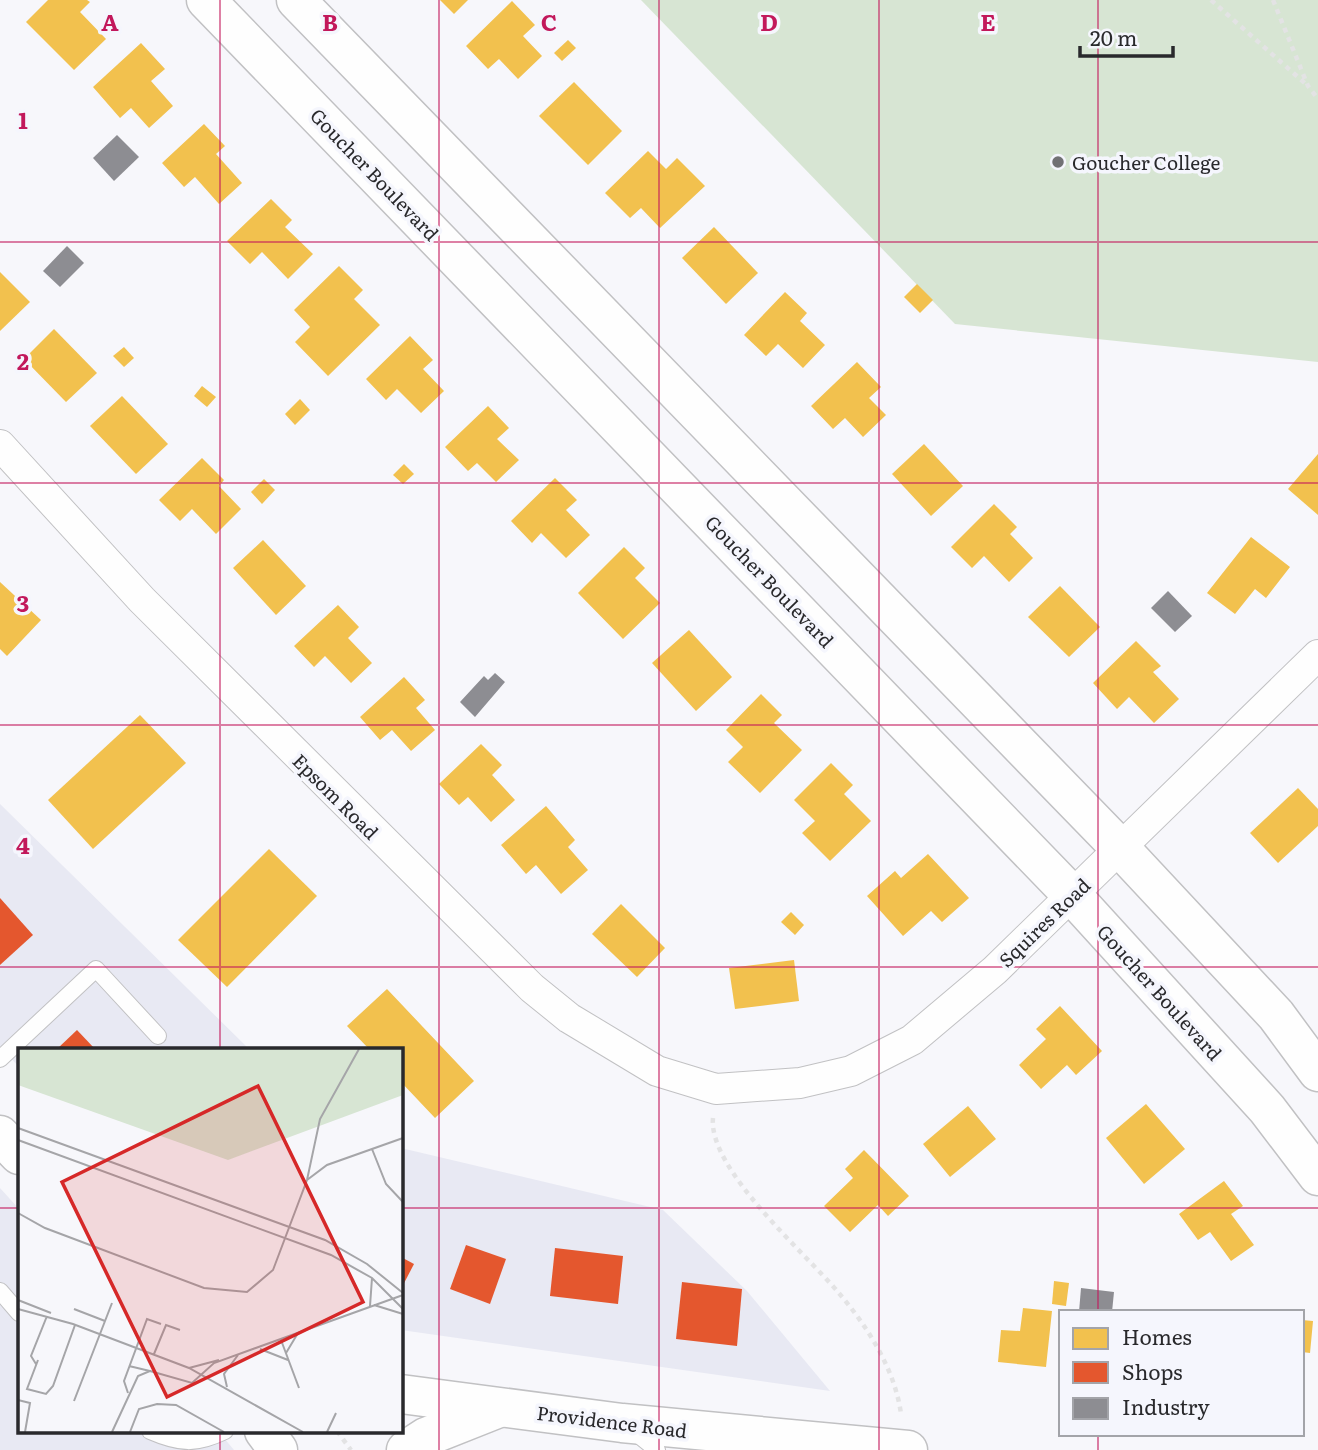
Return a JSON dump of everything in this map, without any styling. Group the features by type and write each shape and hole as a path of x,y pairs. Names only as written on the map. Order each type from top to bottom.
{"main road":[{"name":"Goucher Boulevard","path":"206,0 1072,895 1267,1109 1318,1176"},
{"path":"296,0 1120,848 1276,1015 1318,1072"},
{"path":"0,1135 18,1154"},
{"name":"Providence Road","path":"404,1393 771,1444 891,1449"},
{"path":"406,1450 426,1437 499,1408"},
{"path":"265,1432 278,1450"}],"street":[{"name":"Epsom Road","path":"0,445 142,600 531,988 569,1018 657,1071 716,1089"},
{"name":"Squires Road","path":"716,1089 800,1083 851,1071 912,1040 995,970 1318,655"}],"lane":[{"path":"0,1059 96,969 158,1035"},
{"path":"0,1291 18,1312"},
{"path":"622,1423 657,1450"},
{"path":"153,1432 172,1439 201,1443 223,1432"}],"path":[{"path":"1210,0 1308,86 1318,99"},
{"path":"1273,0 1308,86"},
{"path":"716,1089 711,1132 723,1154 756,1204 839,1293 873,1340 889,1370 900,1404 891,1449"},
{"path":"338,1432 351,1450"}],"shaded area":[{"path":"0,804 248,1048 18,1048 18,1066 0,1046"},
{"path":"402,1148 663,1210 747,1291 830,1391 402,1330"},
{"path":"0,1188 18,1208 18,1432 219,1432 234,1450 0,1450"}],"green space":[{"name":"Goucher College","path":"641,0 1318,0 1318,362 955,324"}],"building: Homes":[{"path":"48,0 90,2 80,12 106,39 74,70 26,22"},
{"path":"440,0 468,0 454,14"},
{"path":"512,1 535,25 523,36 542,56 518,79 499,59 488,69 466,46"},
{"path":"568,40 576,48 562,61 554,53"},
{"path":"141,43 165,69 151,81 173,106 149,128 131,108 120,118 93,87"},
{"path":"574,82 622,131 588,165 539,116"},
{"path":"204,124 225,146 216,154 242,183 219,204 195,177 184,187 162,163"},
{"path":"648,151 666,169 677,158 705,186 660,228 641,208 630,218 605,193"},
{"path":"271,199 292,220 285,227 313,254 288,279 262,252 250,264 227,241"},
{"path":"714,227 758,273 726,304 682,258"},
{"path":"339,266 363,290 354,299 380,325 328,376 295,342 310,327 294,310"},
{"path":"0,272 30,302 0,331"},
{"path":"917,284 933,300 920,313 904,297"},
{"path":"785,292 807,313 800,321 825,345 803,368 778,344 766,356 744,335"},
{"path":"54,329 97,373 66,402 24,359"},
{"path":"410,336 433,360 423,369 444,391 421,413 397,389 386,400 366,379"},
{"path":"124,347 134,358 124,367 113,356"},
{"path":"857,362 881,387 869,398 886,415 863,437 845,418 833,429 811,406"},
{"path":"202,386 216,397 207,407 194,396"},
{"path":"122,396 168,444 136,474 90,426"},
{"path":"300,399 310,410 295,425 285,414"},
{"path":"488,406 509,428 497,439 519,460 496,482 477,463 468,471 445,447"},
{"path":"924,444 963,486 931,516 892,474"},
{"path":"1318,454 1318,515 1288,489"},
{"path":"202,458 224,480 219,486 241,509 216,534 192,509 180,521 159,500"},
{"path":"404,464 414,474 403,484 393,475"},
{"path":"555,478 577,500 566,510 590,535 566,558 541,533 532,543 511,521"},
{"path":"264,479 275,490 262,504 251,492"},
{"path":"994,504 1017,527 1010,534 1033,558 1009,582 984,556 972,568 951,547"},
{"path":"1251,537 1290,567 1266,598 1255,589 1235,614 1207,593"},
{"path":"263,540 306,586 276,615 233,568"},
{"path":"624,547 645,568 635,578 660,603 623,639 578,593"},
{"path":"0,582 41,620 7,656 0,649"},
{"path":"1060,586 1100,627 1069,657 1028,617"},
{"path":"338,605 359,627 348,638 372,663 351,683 325,656 314,667 294,646"},
{"path":"689,630 732,677 696,711 652,663"},
{"path":"1136,641 1161,666 1153,672 1179,699 1154,723 1129,697 1117,709 1093,683"},
{"path":"404,677 425,700 416,708 435,730 411,751 392,730 380,740 360,717"},
{"path":"761,694 782,715 774,723 802,750 760,793 728,762 743,747 726,730"},
{"path":"140,715 186,763 93,849 48,800"},
{"path":"481,744 502,765 492,775 515,800 491,822 468,797 459,805 439,784"},
{"path":"831,763 853,785 844,794 871,821 830,861 802,833 815,821 794,800"},
{"path":"1298,788 1318,809 1318,826 1278,863 1250,833"},
{"path":"546,806 575,840 568,847 588,870 561,894 536,865 526,874 501,845"},
{"path":"269,849 317,896 227,987 178,940"},
{"path":"928,854 969,898 942,922 931,911 903,936 867,896 895,871 901,878"},
{"path":"621,904 665,948 637,977 592,934"},
{"path":"791,912 804,925 795,935 781,922"},
{"path":"794,960 799,1001 735,1009 729,968"},
{"path":"387,989 474,1081 435,1118 402,1083 402,1048 368,1048 347,1026"},
{"path":"1060,1006 1102,1051 1076,1075 1067,1065 1041,1089 1019,1065 1046,1039 1036,1029"},
{"path":"1146,1104 1185,1149 1144,1184 1106,1138"},
{"path":"968,1106 996,1139 950,1177 923,1144"},
{"path":"864,1150 909,1196 888,1216 878,1205 850,1232 824,1206 853,1178 845,1169"},
{"path":"1224,1181 1243,1206 1231,1214 1254,1245 1231,1261 1210,1232 1198,1240 1179,1214"},
{"path":"1054,1281 1069,1283 1066,1306 1052,1304"},
{"path":"1023,1308 1052,1311 1046,1367 998,1362 1001,1330 1020,1331"},
{"path":"1304,1320 1313,1321 1310,1353 1304,1352"}],"building: Shops":[{"path":"0,898 33,935 0,965"},
{"path":"77,1030 94,1048 58,1048"},
{"path":"466,1245 506,1259 490,1304 450,1289"},
{"path":"555,1248 623,1256 618,1304 550,1296"},
{"path":"402,1258 414,1264 402,1287"},
{"path":"682,1282 742,1289 737,1346 676,1339"}],"building: Industry":[{"path":"117,135 139,157 114,181 93,158"},
{"path":"67,246 84,263 60,287 43,271"},
{"path":"1168,591 1192,616 1175,632 1151,608"},
{"path":"495,673 505,682 475,717 460,702 484,676 488,680"},
{"path":"1081,1288 1114,1292 1112,1310 1079,1310"}],"place":[{"name":"Goucher College","path":"1058,162"}]}
